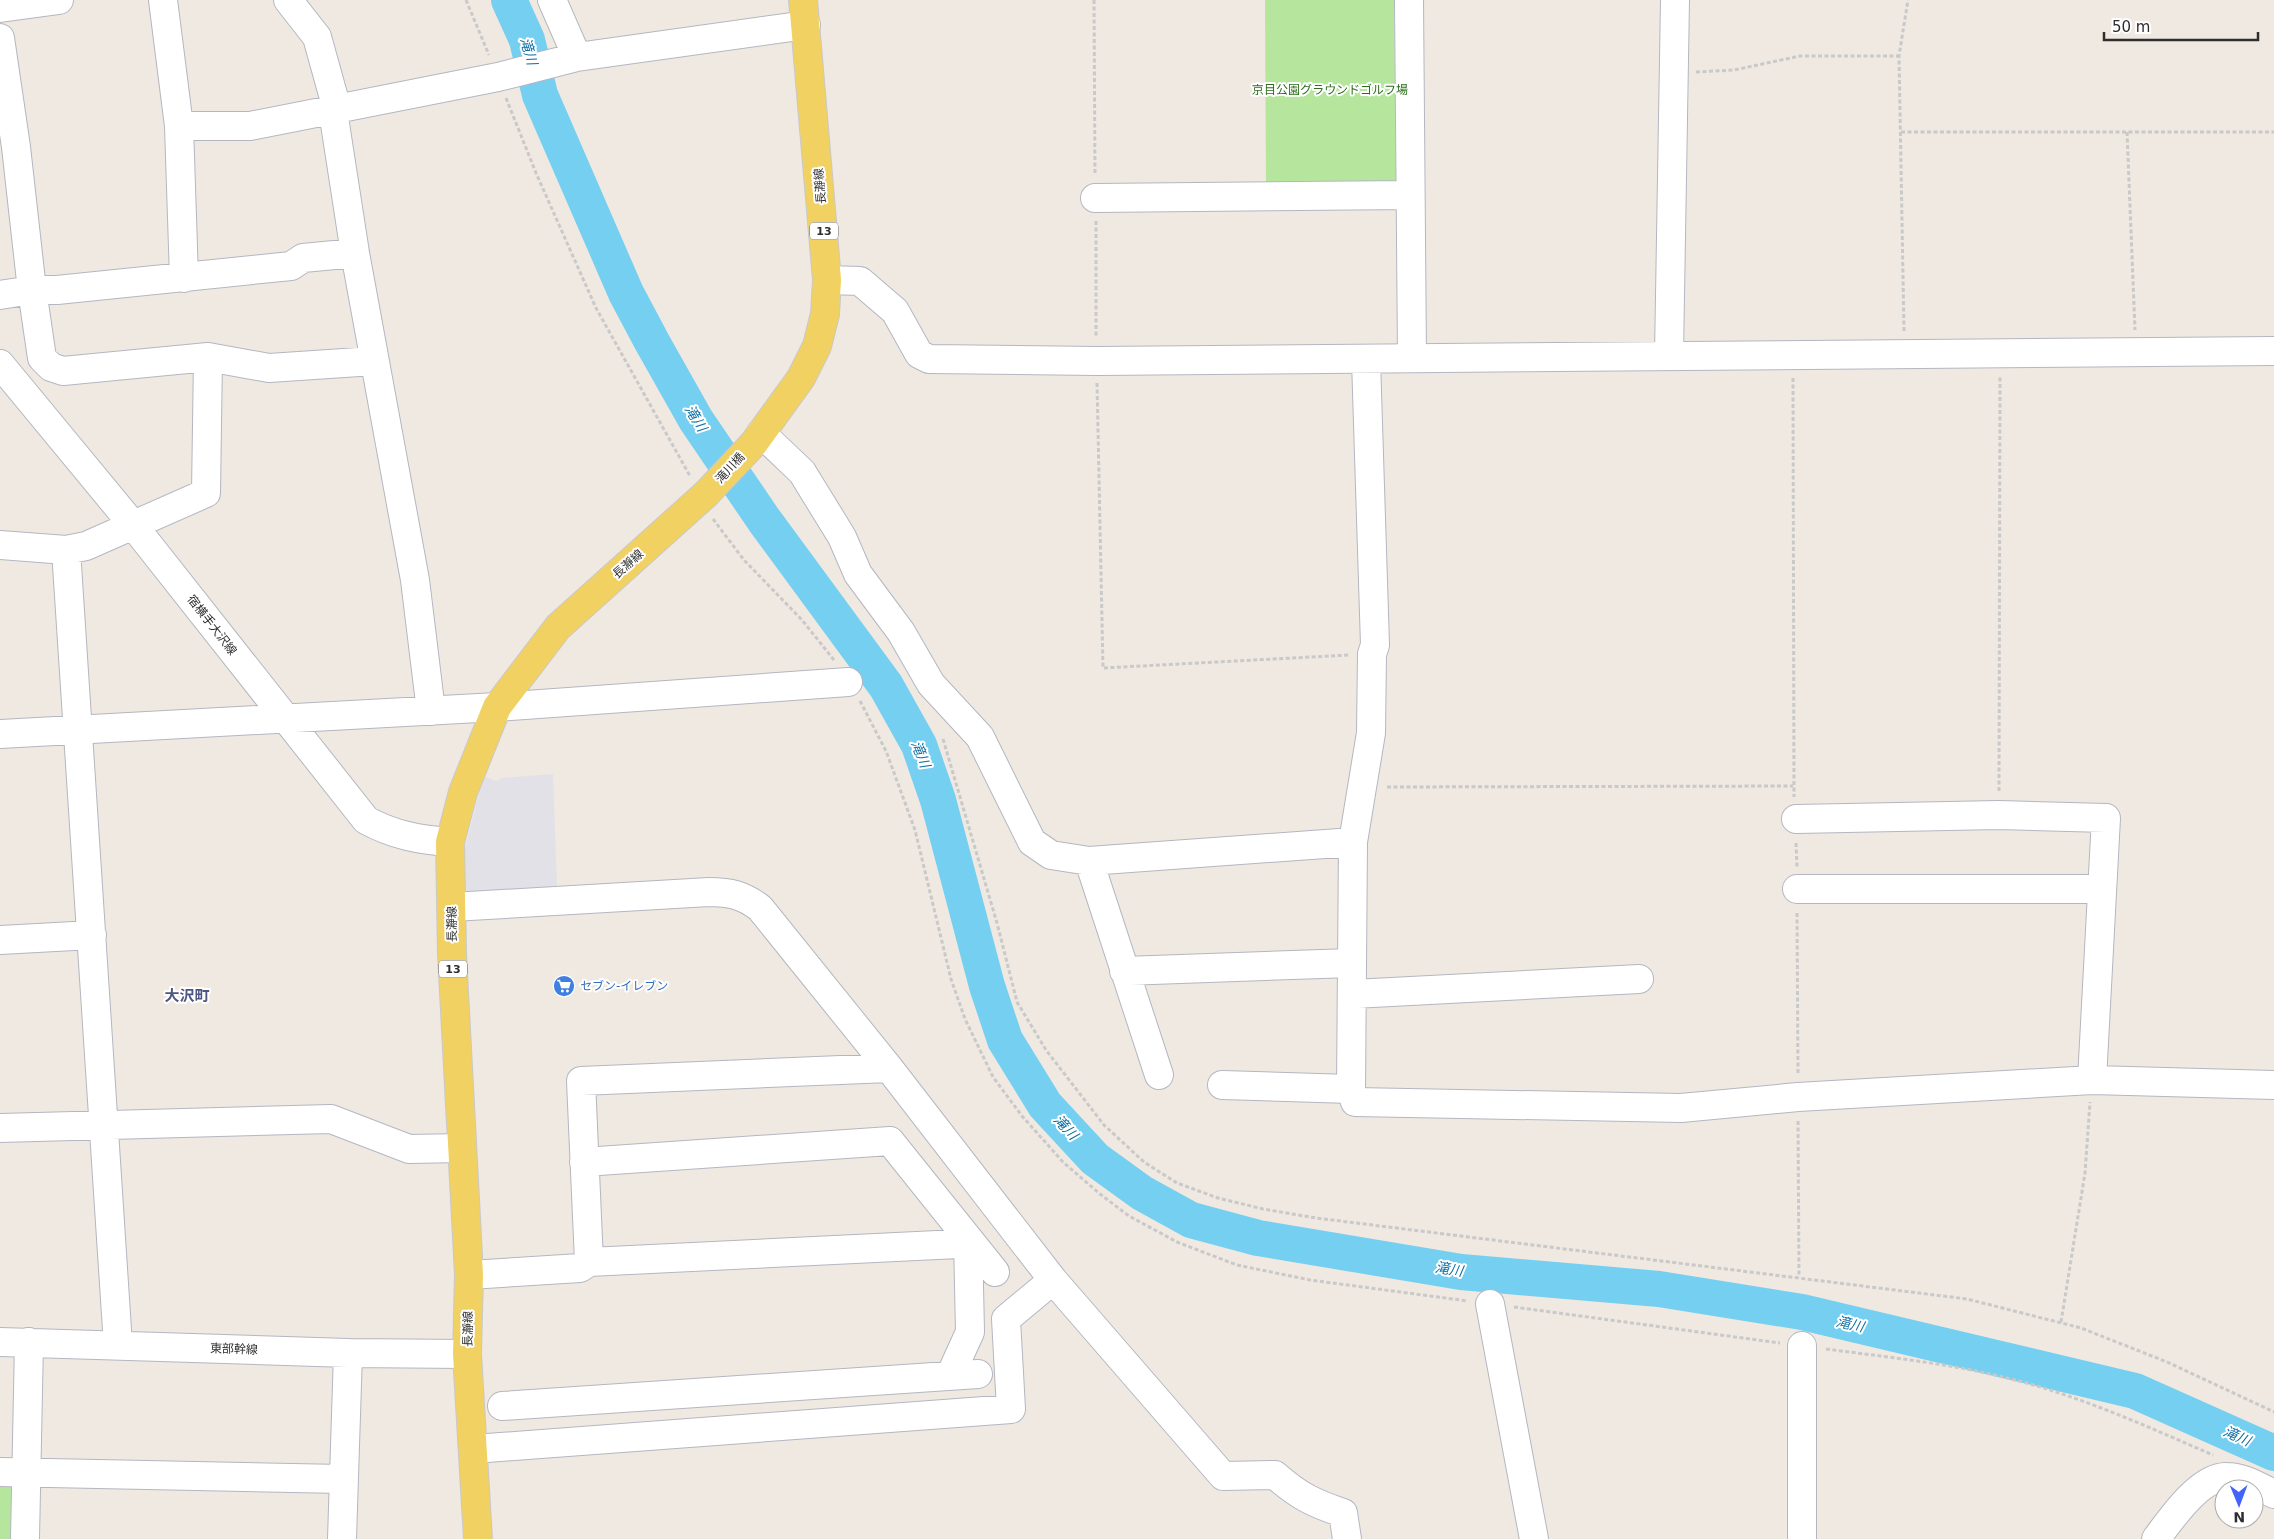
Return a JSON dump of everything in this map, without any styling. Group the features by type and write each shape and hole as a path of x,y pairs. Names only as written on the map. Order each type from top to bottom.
{"main road":[{"name":"長瀞線","path":"757,438 801,378 817,346 825,314 827,280 804,12"},
{"name":"滝川橋","path":"706,494 757,438"},
{"name":"長瀞線","path":"478,1539 467,1354 468,1275 450,842 463,792 498,707 558,627 706,494"}],"street":[{"path":"0,8 59,0"},
{"path":"163,0 179,126 184,278"},
{"path":"288,0 318,37 335,110 355,252 414,580 431,710"},
{"path":"552,0 573,58"},
{"path":"1409,0 1412,358"},
{"path":"1669,355 1675,0"},
{"path":"179,126 250,126 502,76 573,58 804,12"},
{"path":"0,38 26,224 32,290 42,358 51,367 63,371 208,357 269,368 374,361"},
{"path":"1095,198 1410,195"},
{"path":"0,295 32,290 58,290 291,266 303,258 355,252"},
{"path":"827,280 860,281 896,311 919,354 929,359 1097,362 1669,355 2136,353 2274,350"},
{"path":"0,545 66,550 86,546 206,493 208,357"},
{"path":"1366,360 1375,645 1372,654 1370,733 1360,787 1353,842 1351,1089 1356,1102 1681,1108 1798,1097 2092,1080 2274,1085"},
{"name":"宿横手大沢線","path":"0,364 133,525 366,820 382,830 401,836 450,842"},
{"path":"757,438 802,472 842,537 858,574 901,632 931,684 980,737 1032,842 1051,855 1088,862 1353,842"},
{"path":"66,550 118,1345"},
{"path":"0,734 498,707 848,682"},
{"path":"1796,819 1999,815 2106,818 2092,1080"},
{"path":"1088,862 1159,1075"},
{"path":"1797,889 2101,889"},
{"path":"452,907 729,892 747,899 760,908 888,1068 1053,1280 1223,1476 1275,1475 1297,1495 1343,1513 1347,1539"},
{"path":"0,940 92,935"},
{"path":"1124,970 1351,964"},
{"path":"1353,994 1639,979"},
{"path":"589,1262 581,1081 888,1068"},
{"path":"1222,1085 1351,1089"},
{"path":"0,1128 331,1119 409,1150 462,1148"},
{"path":"584,1162 890,1142 995,1272"},
{"path":"468,1275 580,1268 589,1262 958,1244 968,1239"},
{"path":"950,1376 970,1332 968,1239"},
{"path":"474,1449 1011,1409 1006,1318 1053,1280"},
{"path":"1490,1304 1534,1539"},
{"name":"東部幹線","path":"0,1342 348,1353 467,1354"},
{"path":"25,1539 29,1342"},
{"path":"1802,1346 1802,1539"},
{"path":"342,1539 348,1353"},
{"path":"502,1406 978,1374"},
{"path":"780,1388 783,1426"},
{"path":"551,1403 554,1443"},
{"path":"0,1472 343,1479"},
{"path":"2156,1539 2192,1495 2218,1477 2241,1479 2274,1494"}],"path":[{"path":"466,0 502,76"},
{"path":"1094,0 1097,362 1103,668 1372,654"},
{"path":"1904,353 1899,56 1908,0"},
{"path":"1673,73 1734,70 1800,56 1899,56"},
{"path":"1901,132 2274,132"},
{"path":"2127,132 2136,353"},
{"path":"1999,815 2000,354"},
{"path":"943,739 997,923 1017,1002 1046,1050 1104,1126 1144,1162 1177,1183 1218,1198 1263,1209 1308,1216 1967,1299 2061,1322 2167,1362 2274,1412"},
{"path":"1360,787 1793,786"},
{"path":"2061,1322 2085,1173 2092,1080"}],"shaded area":[{"path":"553,774 557,888 476,897 464,889 465,848 483,776 496,781 502,778"}],"green space":[{"name":"京目公園グラウンドゴルフ場","path":"1265,0 1394,0 1396,180 1393,184 1266,185"},
{"path":"0,1479 6,1479 16,1491 16,1539 0,1539"}],"waterway":[{"name":"滝川","path":"509,0 527,40 540,95 626,293 652,342 696,420 764,520 886,686 919,745 938,800 987,986 1005,1040 1045,1105 1095,1159 1142,1193 1191,1220 1258,1238 1461,1272 1659,1289 1802,1312 2135,1391 2274,1453"}],"place":[{"name":"セブン-イレブン","path":"564,986"}],"district":[{"name":"大沢町","path":"187,996"}]}
